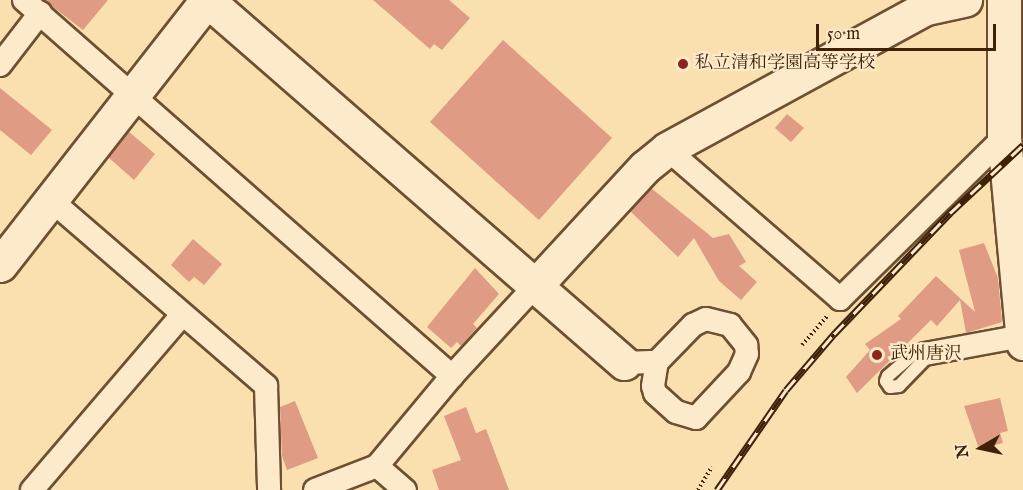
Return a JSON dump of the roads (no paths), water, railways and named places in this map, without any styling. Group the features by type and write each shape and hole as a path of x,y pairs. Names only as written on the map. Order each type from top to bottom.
{"street":[{"path":"0,265 207,0 624,363 663,402 689,418 703,414 739,372 747,354 746,345 730,325 706,319 693,326 657,362 652,386 663,402"},
{"path":"315,490 377,466 452,376 645,167 667,149 926,8 965,0"},
{"path":"1004,0 1004,137 1023,343"},
{"path":"0,65 32,7 452,376"},
{"path":"667,149 840,299 1004,137"},
{"path":"52,201 266,386 269,490"},
{"path":"32,490 182,315"},
{"path":"925,354 1022,336"},
{"path":"624,363 657,362"},
{"path":"377,466 405,490"}],"railway":[{"path":"717,490 786,390 834,334 950,213 1023,145"}],"place":[{"name":"私立清和学園高等学校","path":"683,64"},
{"name":"武州唐沢","path":"877,355"}]}
